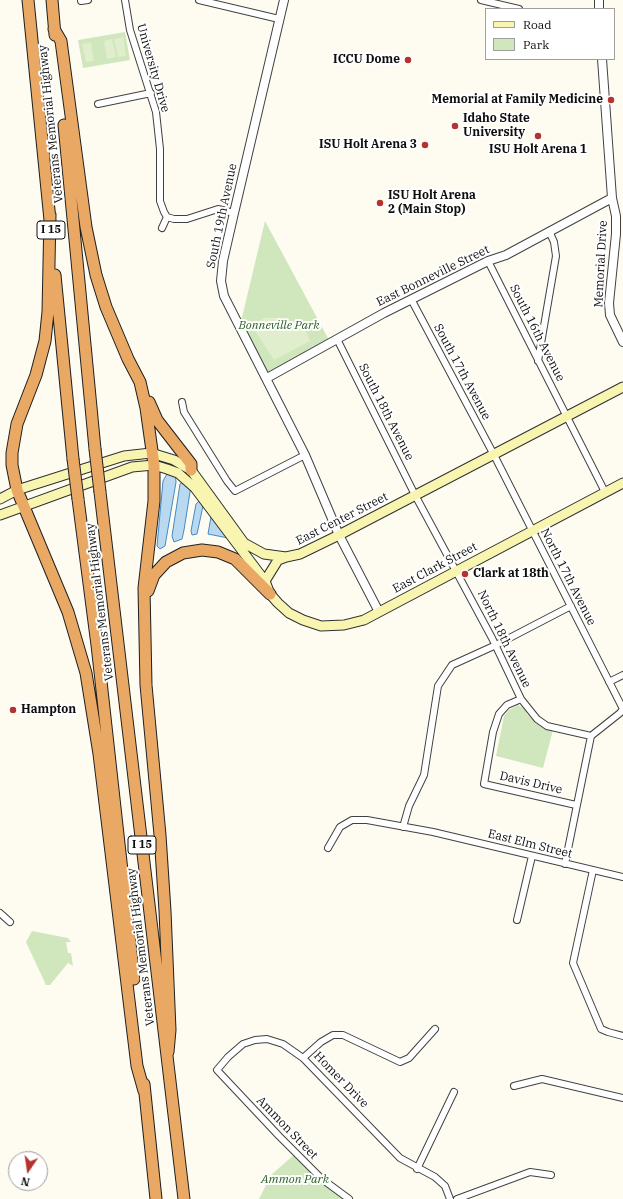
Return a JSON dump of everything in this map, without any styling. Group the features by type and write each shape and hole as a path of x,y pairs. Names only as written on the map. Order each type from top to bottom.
{"highway":[{"name":"Veterans Memorial Highway","path":"28,0 73,459 97,645 144,1067 144,1091 156,1199"},
{"name":"Veterans Memorial Highway","path":"52,0 76,233 95,449 163,1031 168,1052 184,1199"},
{"path":"54,29 61,40 86,227 96,275 106,307 157,420 190,464 191,470"},
{"path":"50,214 48,312 45,341 36,375 17,424 12,453 13,476 17,490 68,612 86,673 99,754 137,1066 144,1091"},
{"path":"140,382 146,408 151,453 154,465 154,501 144,588 146,692 160,835 165,912 170,1030 168,1052"},
{"path":"145,607 154,575 173,557 192,551 218,552 235,559 270,594"}],"main road":[{"name":"East Center Street","path":"0,499 17,490 124,456 151,453 174,460 191,470 244,543 264,554 286,557 300,554 340,535 623,387"},
{"path":"0,515 132,467 154,465 178,473 195,488 265,580 278,560 286,557"},
{"name":"East Clark Street","path":"265,580 270,594 289,613 303,620 321,626 344,625 364,620 623,483"}],"street":[{"path":"81,1 88,0"},
{"name":"University Drive","path":"125,0 130,30 156,112 160,149 160,200 167,217"},
{"path":"199,0 279,19"},
{"name":"South 19th Avenue","path":"284,0 223,261 221,281 224,296 305,455 340,535 379,612"},
{"path":"481,0 515,8"},
{"name":"Memorial Drive","path":"602,60 612,198 616,216 616,234 609,303 610,315 623,342"},
{"path":"98,104 151,93"},
{"name":"East Bonneville Street","path":"267,378 411,299 488,261 506,255 612,198"},
{"path":"162,228 167,217 174,219 187,219 218,210 234,213"},
{"path":"538,361 556,256 554,242 549,231"},
{"name":"South 16th Avenue","path":"488,261 605,492"},
{"name":"South 17th Avenue","path":"411,299 494,455"},
{"name":"South 18th Avenue","path":"337,339 415,495"},
{"path":"182,402 184,412 227,481 235,491 305,455"},
{"name":"North 17th Avenue","path":"494,455 622,709"},
{"name":"North 18th Avenue","path":"415,495 496,645 521,699 537,719 547,726 591,736"},
{"path":"403,827 409,806 424,775 438,686 452,665 496,645 570,606"},
{"path":"609,682 623,675"},
{"name":"Davis Drive","path":"521,699 507,706 499,714 493,732 484,784 576,805"},
{"path":"565,864 591,736 620,713 622,709"},
{"name":"East Elm Street","path":"328,848 340,826 352,820 372,821 432,832 623,877"},
{"path":"517,920 532,856"},
{"path":"593,870 573,963 601,1029 623,1036"},
{"path":"0,913 10,922"},
{"path":"303,1058 321,1042 333,1035 343,1035 400,1062 409,1058 435,1028"},
{"name":"Homer Drive","path":"230,1084 217,1070 228,1057 243,1044 267,1039 283,1044 303,1058 400,1158 417,1169 435,1177 445,1186 450,1199"},
{"path":"514,1086 542,1079 623,1098"},
{"name":"Ammon Street","path":"230,1084 322,1179 349,1199"},
{"path":"417,1169 454,1092"},
{"path":"457,1199 530,1172 551,1175"}],"green space":[{"path":"125,32 130,60 83,68 78,40"},
{"path":"123,37 126,56 118,57 114,39"},
{"path":"112,39 116,57 107,59 104,41"},
{"path":"91,43 94,61 86,62 82,44"},
{"name":"Bonneville Park","path":"265,221 330,342 265,376 239,330"},
{"path":"264,318 278,318 295,323 305,329 310,341 274,360 252,326"},
{"path":"518,705 525,709 527,714 534,721 553,730 543,768 496,756 504,716 509,710"},
{"path":"32,931 68,938 71,942 66,942 68,953 71,953 73,966 68,963 50,985 46,985 26,942"},
{"name":"Ammon Park","path":"296,1153 349,1199 259,1199 271,1175"}],"water":[{"path":"168,472 175,473 176,482 165,546 160,549 157,546 163,481"},
{"path":"184,481 191,486 184,530 182,539 174,542 172,536 180,484"},
{"path":"199,501 203,506 197,534 192,535 191,531 196,504"},
{"path":"211,517 228,538 208,534"}],"place":[{"name":"ICCU Dome","path":"408,60"},
{"name":"Memorial at Family Medicine","path":"611,100"},
{"name":"Idaho State University","path":"455,126"},
{"name":"ISU Holt Arena 1","path":"538,136"},
{"name":"ISU Holt Arena 3","path":"425,145"},
{"name":"ISU Holt Arena 2 (Main Stop)","path":"380,203"},
{"name":"Clark at 18th","path":"465,574"},
{"name":"Hampton","path":"13,710"}]}
